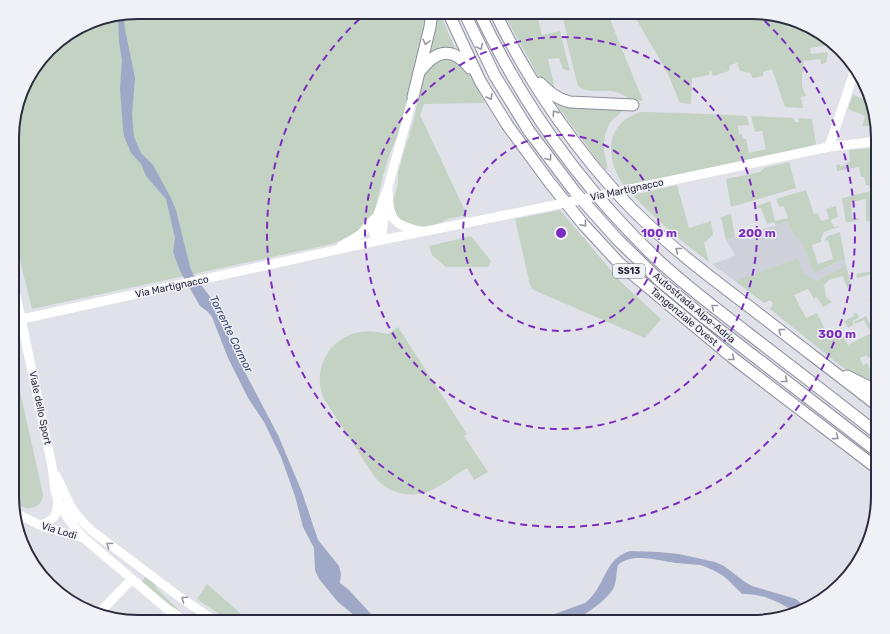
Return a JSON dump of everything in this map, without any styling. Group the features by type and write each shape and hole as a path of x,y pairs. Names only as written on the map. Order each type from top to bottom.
{"highway":[{"path":"413,97 431,19"},
{"name":"Tangenziale Ovest","path":"451,19 480,81 525,150 583,224 619,263 733,358 871,464"},
{"name":"Autostrada Alpe-Adria","path":"467,19 495,76 529,131 575,192 617,239 660,281 706,319 871,447"},
{"name":"Autostrada Alpe-Adria","path":"483,19 515,82 551,138 574,168 618,219 660,262 706,300 871,429"},
{"path":"499,19 514,49 538,89 574,140 605,179 633,210 662,237 724,287 871,401"},
{"path":"514,49 546,89 561,100 570,102 633,105"},
{"path":"420,72 434,56 443,53 453,54 462,60 480,81"},
{"path":"829,368 871,388"}],"main road":[{"path":"829,147 853,76"},
{"name":"Via Martignacco","path":"377,241 373,231 376,216 388,187 413,97"},
{"name":"Via Martignacco","path":"19,320 229,275 377,241 829,147 871,141"},
{"name":"Via Martignacco","path":"388,187 389,210 393,218 401,225 425,232"},
{"name":"Via Martignacco","path":"377,241 382,234 388,187"},
{"name":"Via Martignacco","path":"331,252 360,234 376,216"},
{"name":"Viale dello Sport","path":"19,309 52,466 58,502 75,528 85,539 166,608 176,615"},
{"name":"Viale dello Sport","path":"52,466 70,506 92,531 206,615"},
{"name":"Via Lodi","path":"43,524 55,517 58,509 58,502"},
{"name":"Via Lodi","path":"21,516 52,530 75,535 85,539"},
{"name":"Via Lodi","path":"34,522 92,531"},
{"path":"102,609 141,568"}],"shaded area":[{"path":"788,222 794,236 801,241 812,269 820,271 845,259 846,265 773,303 770,300 764,303 712,264 735,255 726,240"}],"green space":[{"path":"130,19 426,19 400,132 387,162 373,217 360,230 349,237 332,244 32,309 19,257 20,123 25,100 39,72 60,49 72,39 85,31 107,23"},
{"path":"435,19 442,19 457,52 428,55"},
{"path":"507,19 541,19 538,20 542,35 560,31 570,71 563,69 559,58 548,59 556,93 544,83 537,74"},
{"path":"563,19 610,19 643,101 632,100 614,91 593,91 583,89 578,86 566,38 567,36"},
{"path":"636,19 767,20 787,24 788,28 797,28 811,35 825,45 810,48 811,54 828,52 826,63 821,64 820,59 803,61 804,71 802,72 802,86 806,96 801,97 803,108 785,107 772,69 763,72 763,76 753,78 750,73 740,71 737,63 730,65 729,71 713,76 711,71 709,72 710,75 692,78 691,104 680,103 667,72"},
{"path":"447,58 454,60 465,69 470,75 485,103 424,104 420,115 467,215 448,219 437,225 420,227 405,224 394,214 393,201 398,184 398,172 414,119 422,80 425,73 434,63"},
{"path":"853,95 865,99 870,126 862,126 865,116 848,109"},
{"path":"554,101 623,110 610,123 605,135 604,148 607,169 605,169 598,161"},
{"path":"641,112 747,116 749,125 738,126 739,135 742,134 743,139 746,139 749,153 766,149 762,131 755,132 751,116 793,118 795,122 799,122 798,118 812,119 816,144 624,186 613,165 611,154 614,133 620,124 629,117"},
{"path":"871,148 871,191 869,185 866,185 864,177 861,177 859,167 837,171 836,165 846,165 846,163 850,162 849,150"},
{"path":"789,162 796,188 731,207 726,179 760,172 764,168"},
{"path":"677,185 689,228 711,221 713,235 704,243 709,262 689,247 633,195"},
{"path":"806,190 814,214 818,213 821,221 829,219 826,209 836,206 838,217 831,220 834,227 839,227 824,232 821,242 812,245 818,264 833,259 828,240 825,241 825,239 828,236 840,232 845,259 817,272 812,269 801,241 794,236 788,222 775,225 774,222 767,224 761,208 758,208 757,206 770,201 775,221 788,218 784,206 779,207 776,199"},
{"path":"871,191 871,220 866,222 866,199 851,202 852,218 859,218 859,220 846,223 842,198"},
{"path":"560,210 620,281 661,319 645,338 532,289 515,219"},
{"path":"731,214 735,237 726,240 721,217"},
{"path":"471,236 491,261 488,267 446,267 432,255 429,246"},
{"path":"798,258 803,273 816,281 846,265 851,285 847,288 843,276 829,280 824,285 826,297 832,302 823,307 817,297 814,299 808,289 794,295 806,318 817,313 826,331 834,338 842,334 848,345 871,333 871,356 868,358 867,355 860,358 863,365 867,363 871,372 871,383 842,367 770,309 773,303 770,300 764,303 736,281"},
{"path":"871,271 871,274 857,278 856,274"},
{"path":"857,313 859,317 853,321 853,325 848,328 844,321 854,316 853,314"},
{"path":"866,316 871,326 871,333 864,320 855,324 854,322"},
{"path":"398,327 467,434 464,436 488,472 474,480 467,468 435,489 422,493 399,493 385,487 374,476 324,399 320,377 322,367 326,357 339,341 349,335 367,331 388,334"},
{"path":"19,387 43,494 42,500 38,505 32,508 25,508 19,504"},
{"path":"145,577 155,584 156,588 184,615 181,615 141,583"},
{"path":"207,584 242,615 220,615 197,599"},
{"path":"193,610 200,615 193,615"}],"water":[{"path":"124,20 135,78 132,114 134,137 141,153 153,165 171,198 176,210 193,274 211,298 238,359 278,435 302,492 318,540 339,566 341,574 340,583 349,590 372,615 354,615 338,602 319,579 315,570 314,548 303,527 295,496 281,457 264,422 248,398 228,358 212,317 200,306 180,271 173,252 175,238 166,199 146,176 141,164 131,153 124,136 120,89 122,60 119,42 118,21"},
{"path":"630,551 659,552 679,554 715,562 724,566 752,586 796,599 802,604 789,609 770,599 756,595 742,594 722,575 714,570 700,565 638,558 624,561 618,565 615,584 611,592 600,603 586,613 582,615 552,615 585,603 597,589 609,567 621,555"}],"water label":[{"name":"Torrente Cormor","path":"231,334"}]}
